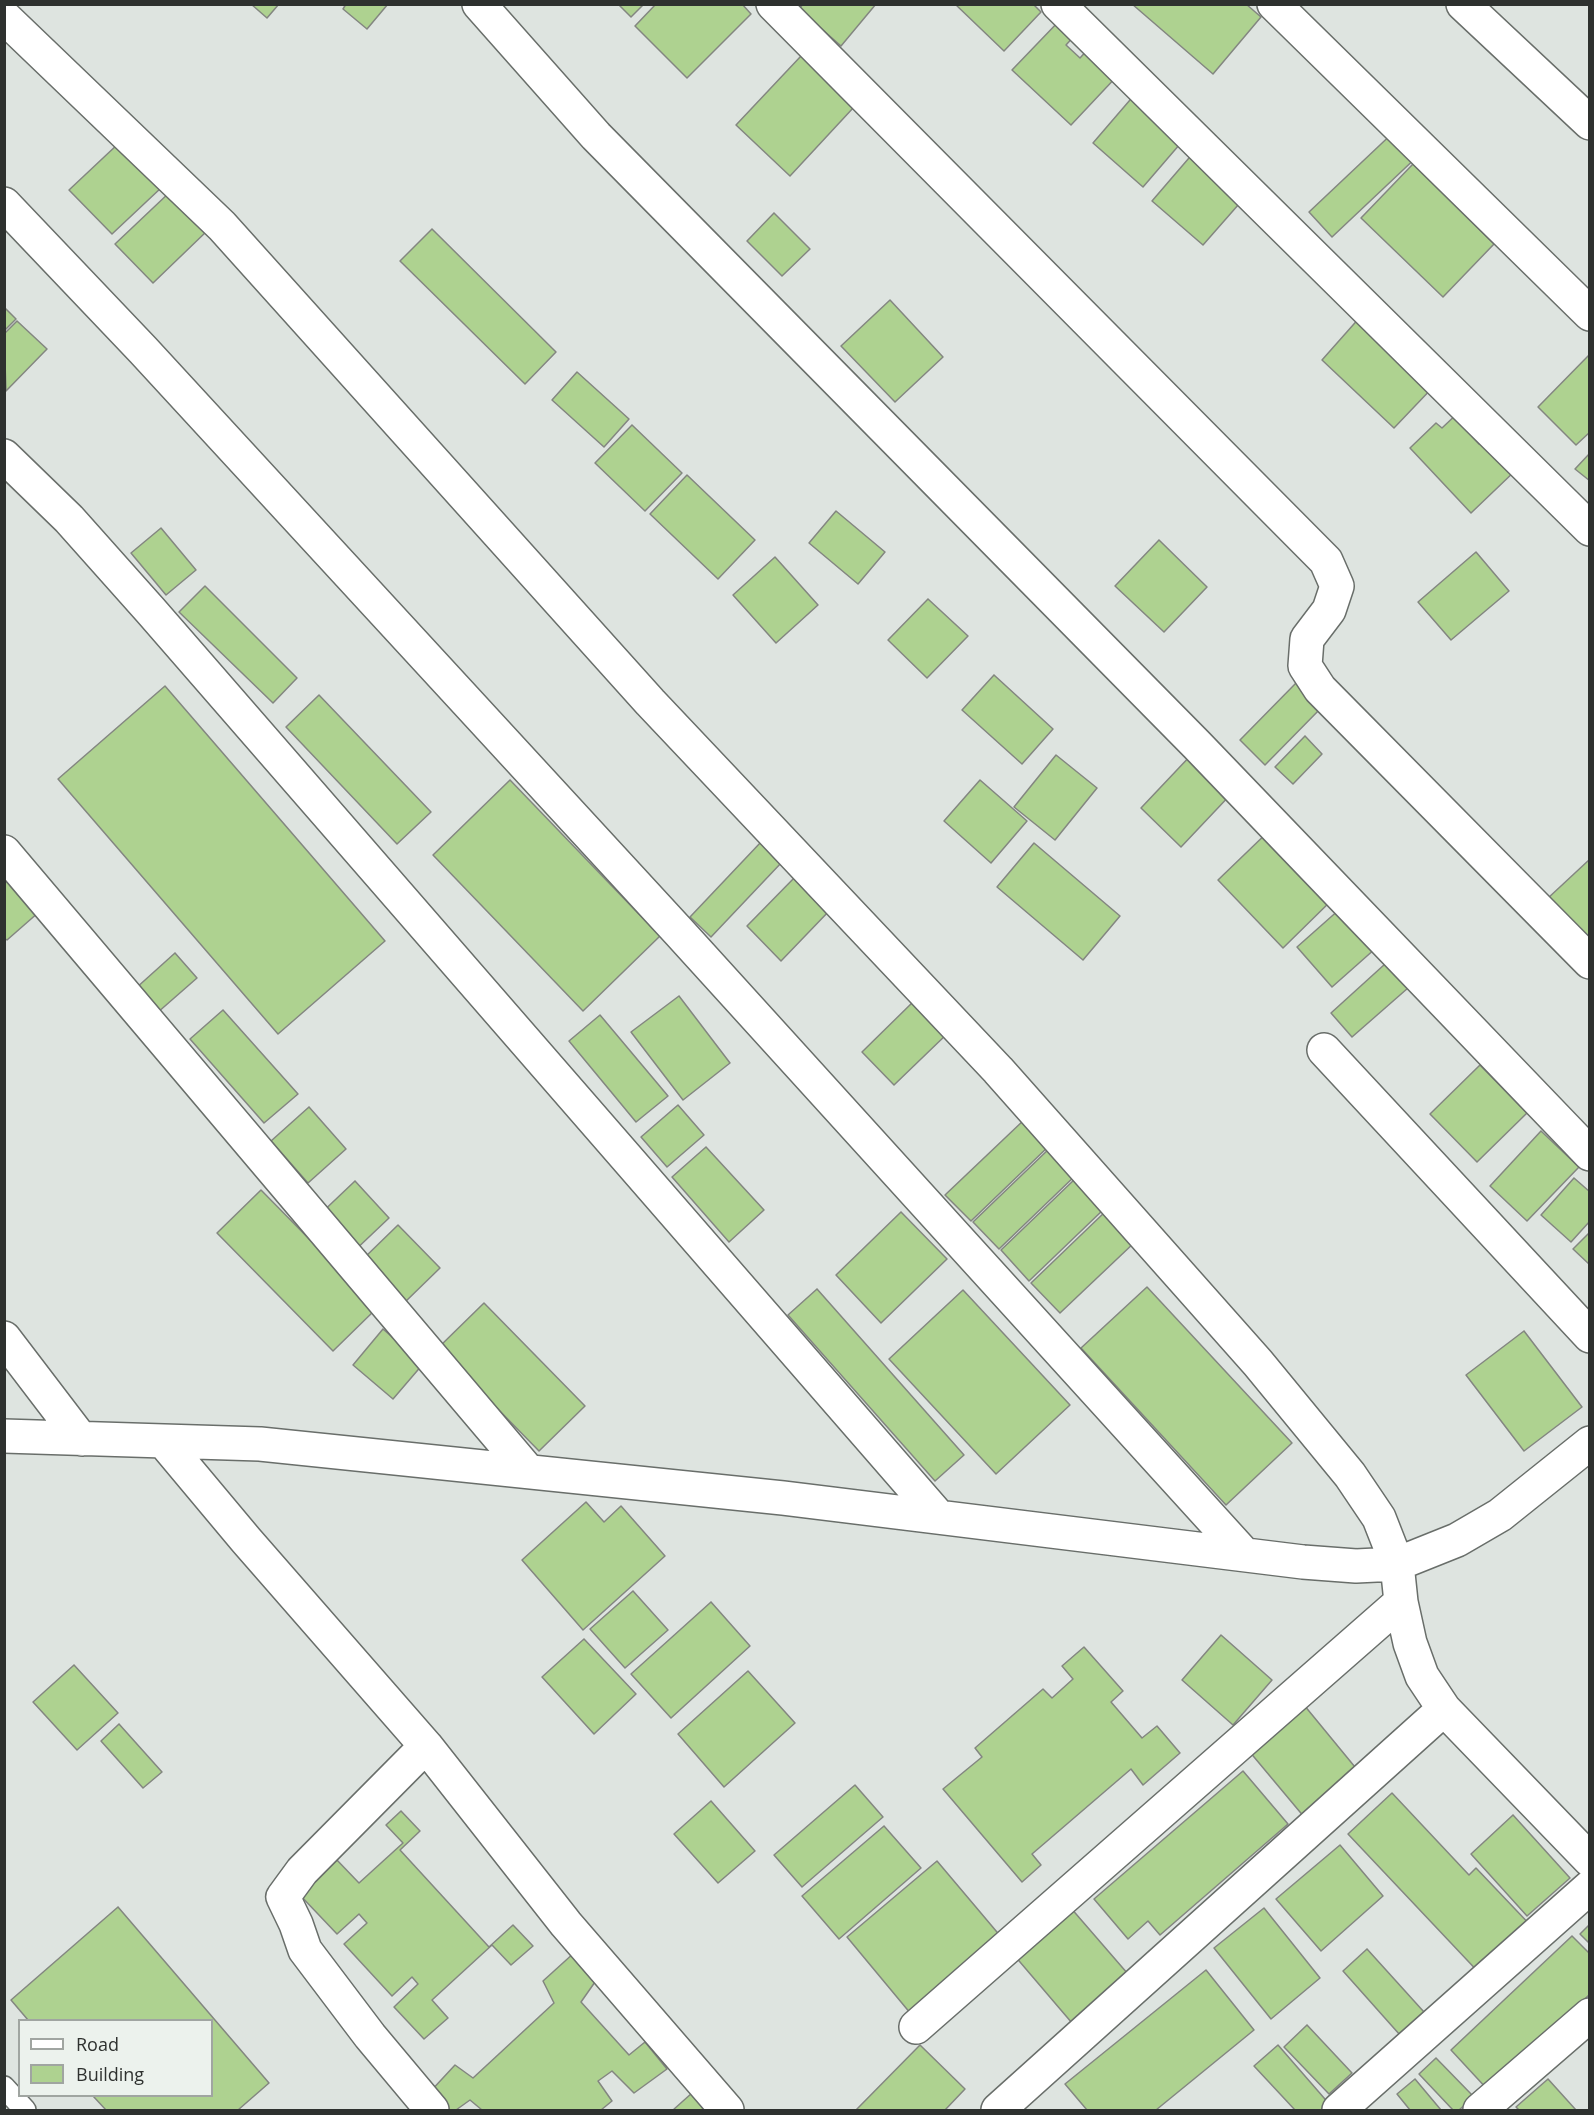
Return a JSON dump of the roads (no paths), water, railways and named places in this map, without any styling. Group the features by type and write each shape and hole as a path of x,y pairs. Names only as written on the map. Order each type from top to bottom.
{"street":[{"path":"479,4 596,136 1197,745 1590,1154"},
{"path":"773,4 1326,561 1337,586 1329,610 1307,639 1305,666 1320,689 1590,962"},
{"path":"1058,4 1590,529"},
{"path":"1274,4 1590,314"},
{"path":"1463,4 1590,123"},
{"path":"4,17 222,226 650,702 998,1070 1212,1310 1350,1475 1379,1518 1397,1564 1401,1602 1410,1643 1422,1676 1444,1709 1590,1860"},
{"path":"4,204 143,350 679,932 1244,1554"},
{"path":"4,456 69,519 151,611 939,1517"},
{"path":"4,852 528,1471"},
{"path":"1324,1050 1590,1336"},
{"path":"4,1338 81,1439"},
{"path":"4,1436 260,1444 528,1471 939,1517 1303,1562 1356,1566 1397,1564 1458,1540 1500,1515 1590,1443"},
{"path":"164,1442 426,1746 566,1923 727,2110"},
{"path":"916,2027 1401,1602"},
{"path":"998,2110 1444,1709"},
{"path":"426,1746 302,1871 283,1897 297,1924 305,1950 370,2036 432,2110"},
{"path":"1339,2110 1590,1887"},
{"path":"1480,2110 1590,2015"}],"lane":[{"path":"4,2087 25,2110"}]}
